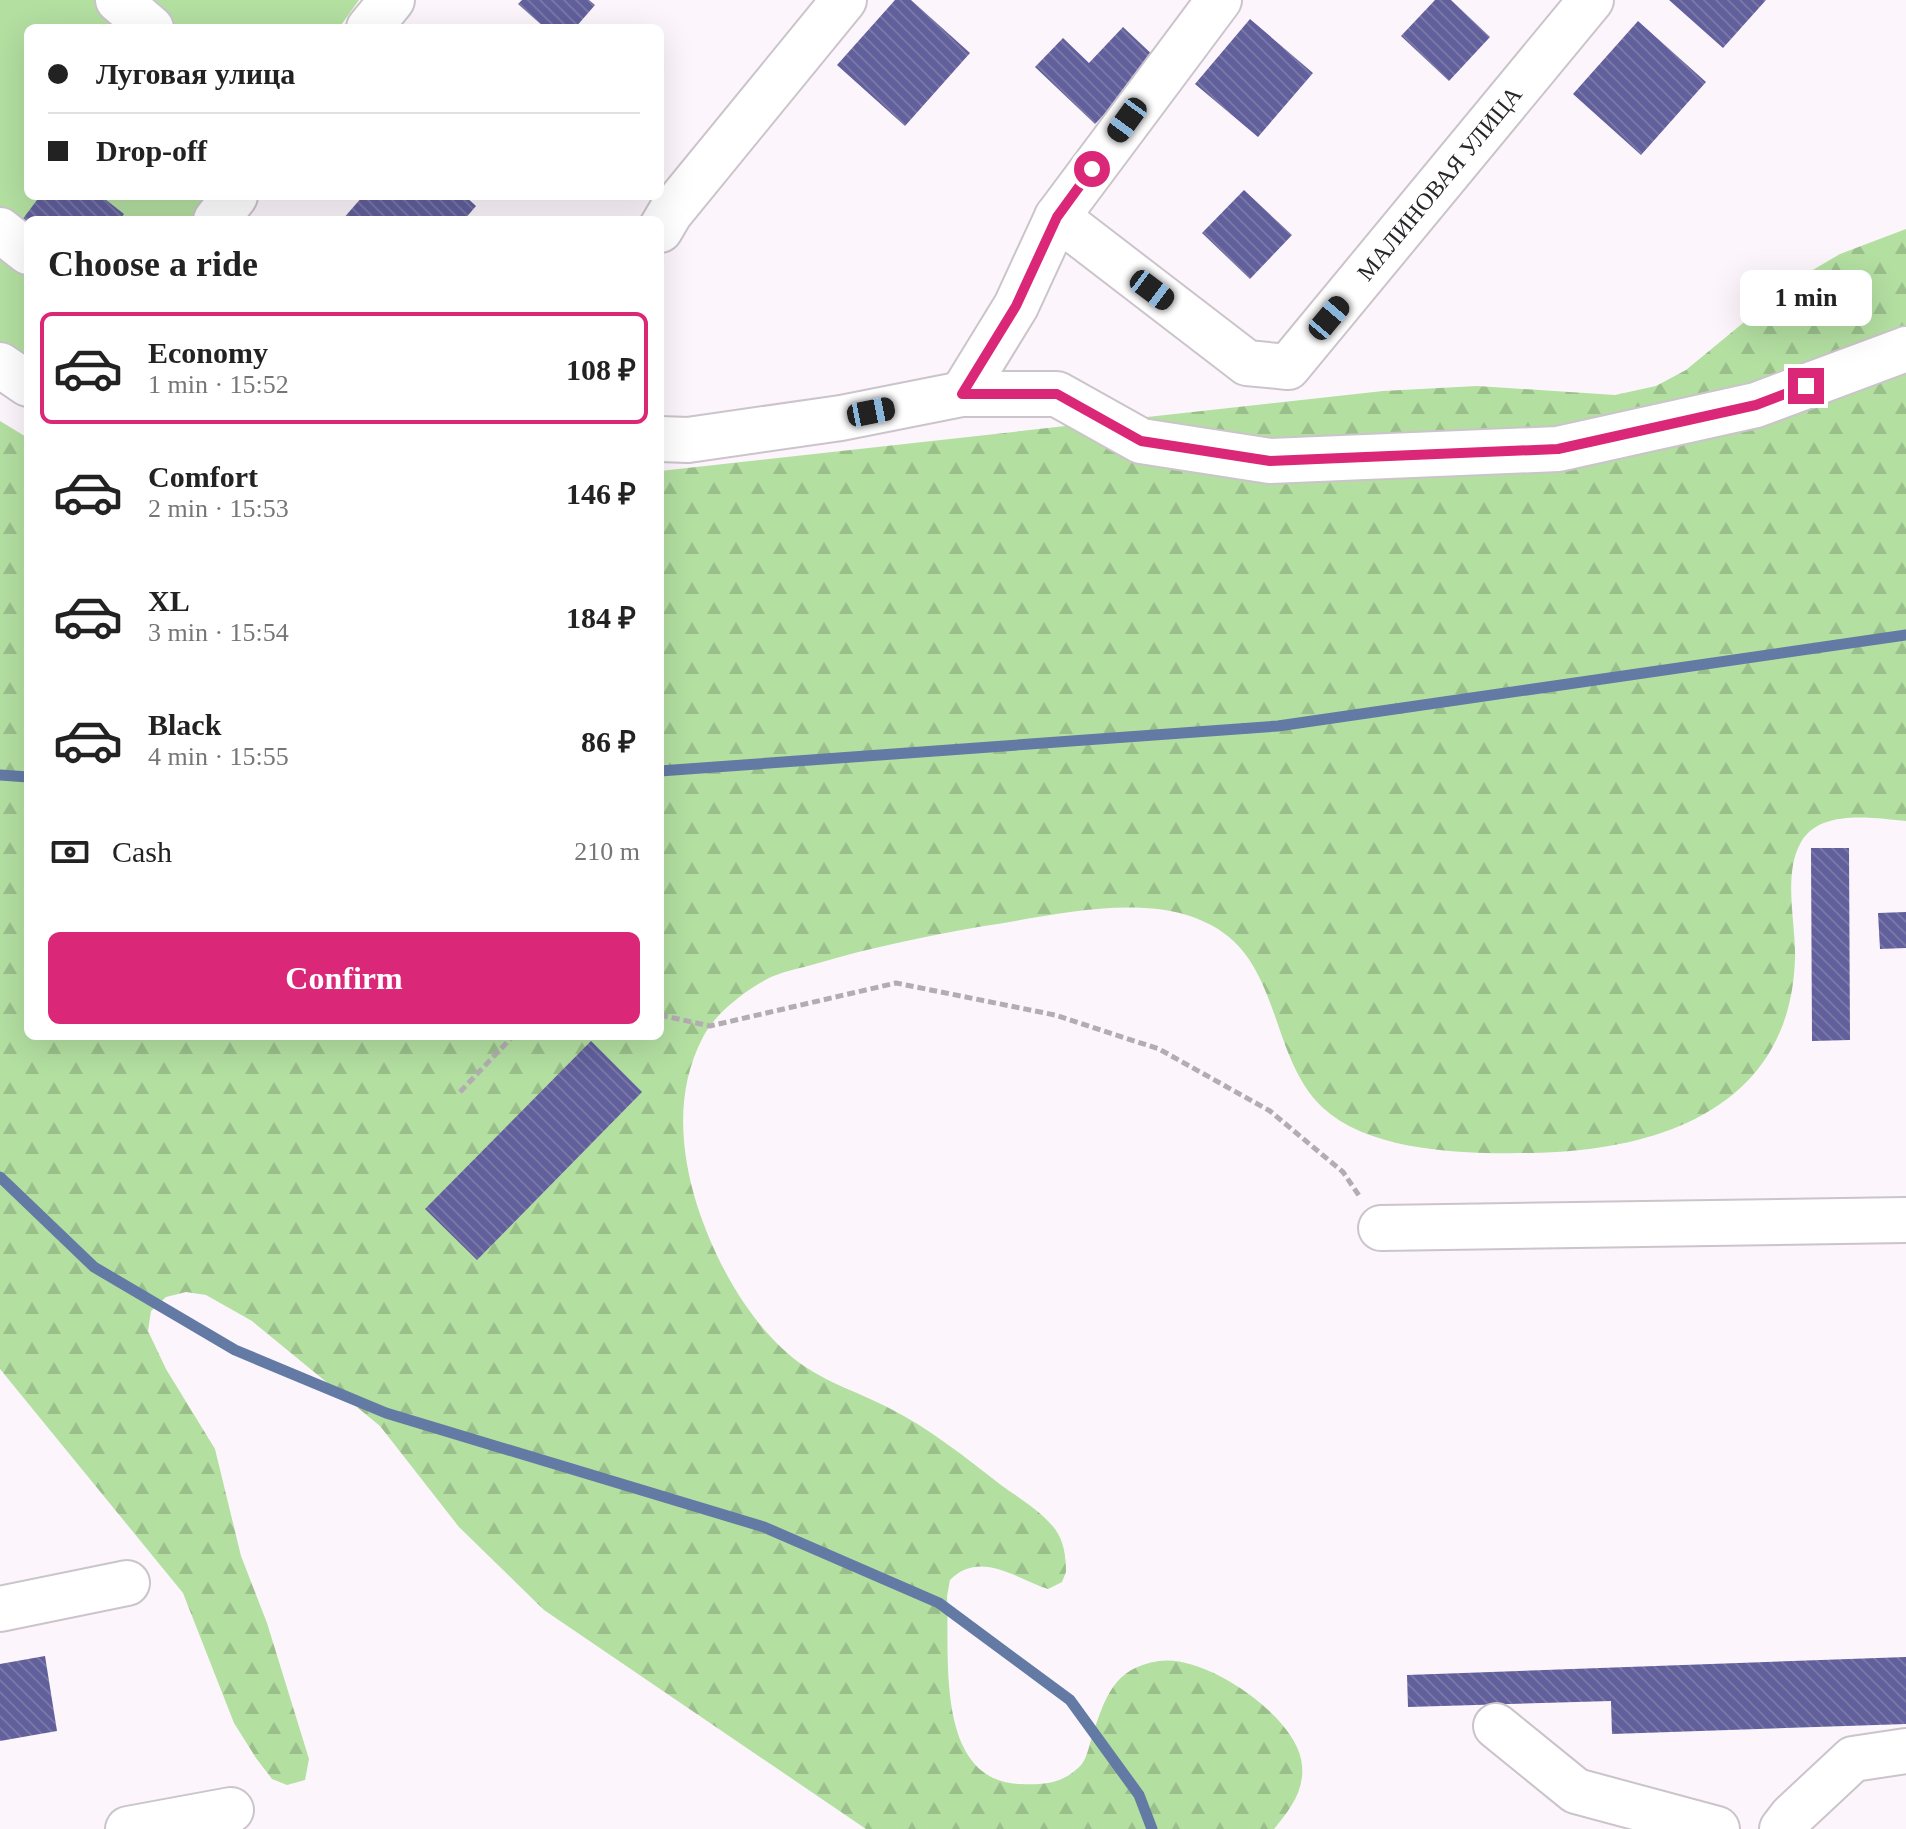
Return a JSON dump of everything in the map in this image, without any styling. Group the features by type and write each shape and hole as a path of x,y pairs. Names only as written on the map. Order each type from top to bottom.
{"street":[{"path":"118,0 146,24"},
{"path":"372,24 392,0"},
{"path":"664,223 844,0"},
{"path":"962,394 1016,306 1057,217 1219,0"},
{"name":"МАЛИНОВАЯ УЛИЦА","path":"1057,217 1247,363 1288,367 1591,0"},
{"path":"219,216 232,200"},
{"path":"0,230 24,249"},
{"path":"664,439 688,440 841,418 962,394 1057,394 1141,441 1270,461 1558,449 1756,405 1906,349"},
{"path":"0,365 24,381"},
{"path":"1381,1228 1906,1220"},
{"path":"0,1609 127,1583"},
{"path":"1496,1726 1576,1791 1717,1829"},
{"path":"1782,1829 1853,1759 1906,1751"},
{"path":"128,1829 231,1810"}],"path":[{"path":"664,1016 710,1026 896,983 1055,1015 1159,1049 1270,1111 1343,1172 1381,1228"},
{"path":"460,1092 509,1040"}],"green space":[{"path":"0,0 359,0 342,24 24,24 24,200 217,200 206,216 24,216 24,404 0,377"},
{"path":"1906,229 1906,821 1863,817 1833,820 1808,833 1800,844 1792,871 1795,958 1788,1009 1770,1051 1744,1085 1710,1111 1670,1130 1626,1143 1580,1150 1532,1153 1450,1151 1421,1148 1366,1134 1342,1122 1313,1098 1288,1053 1252,963 1235,942 1195,918 1144,908 1084,910 963,930 878,947 782,973 732,1002 708,1028 694,1057 684,1099 683,1121 691,1184 715,1250 753,1315 768,1334 804,1366 887,1407 932,1434 1037,1511 1061,1539 1066,1572 1062,1582 1048,1589 1010,1573 985,1567 961,1571 950,1580 947,1596 952,1711 960,1739 973,1762 992,1777 1020,1784 1060,1780 1083,1762 1101,1710 1121,1678 1143,1665 1178,1661 1222,1677 1244,1690 1264,1706 1294,1742 1301,1759 1300,1788 1274,1829 866,1829 544,1610 459,1527 380,1426 252,1321 206,1295 186,1292 166,1297 151,1311 148,1331 166,1369 215,1449 241,1556 267,1623 309,1759 305,1780 287,1785 272,1779 234,1723 183,1593 0,1369 0,421 24,436 24,1040 664,1040 664,471 1383,391 1477,386 1615,395 1656,386 1686,370 1794,281 1840,254"}],"building":[{"path":"522,0 589,0 595,5 578,24 540,24 518,4"},
{"path":"895,0 911,0 970,53 905,126 837,65"},
{"path":"1435,0 1451,0 1490,37 1449,81 1401,36"},
{"path":"1669,0 1766,0 1723,48"},
{"path":"1250,19 1313,73 1258,137 1195,84"},
{"path":"1638,21 1706,82 1641,155 1573,94"},
{"path":"1123,27 1157,59 1095,124 1035,67 1063,38 1089,63"},
{"path":"1244,190 1292,235 1250,279 1202,233"},
{"path":"37,200 106,200 124,214 123,216 25,216"},
{"path":"360,200 469,200 476,206 467,216 346,216"},
{"path":"1811,848 1849,848 1850,1040 1812,1041"},
{"path":"1906,912 1906,948 1880,949 1878,913"},
{"path":"591,1041 642,1092 477,1260 425,1209"},
{"path":"45,1656 57,1731 0,1741 0,1664"},
{"path":"1906,1657 1906,1724 1612,1734 1611,1701 1408,1707 1407,1675"}],"waterway":[{"path":"664,771 1278,726 1906,635"},
{"path":"0,775 24,777"},
{"path":"0,1177 94,1267 235,1350 386,1413 764,1527 939,1603 1070,1700 1139,1795 1152,1829"}],"route":[{"path":"1092,169 1057,217 1016,306 962,394 1057,394 1141,441 1270,461 1558,449 1756,405 1806,386"}]}
